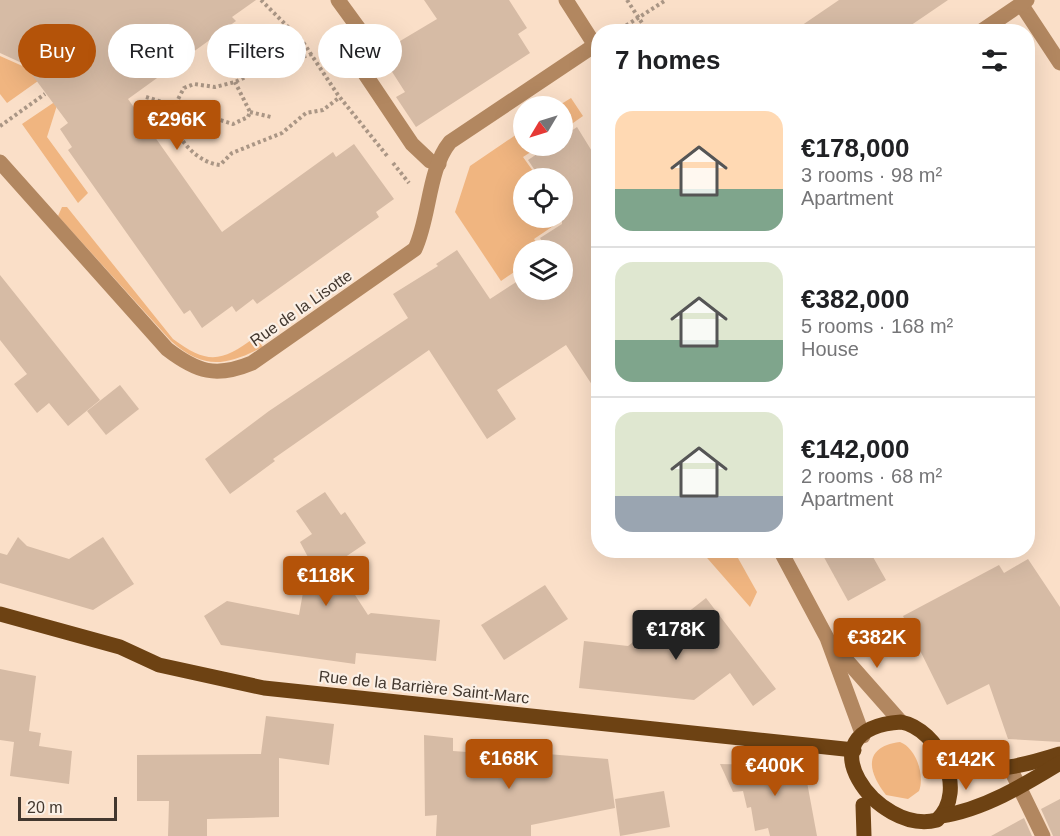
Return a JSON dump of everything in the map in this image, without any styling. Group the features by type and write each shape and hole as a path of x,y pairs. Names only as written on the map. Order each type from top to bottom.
{"main road":[{"name":"Rue de la Barrière Saint-Marc","path":"0,614 120,647 159,665 264,687 854,750"},
{"path":"901,722 920,729 945,760 950,783 949,797 941,816 923,832 894,830 880,824 863,804 854,781 852,764 854,750 863,736 880,725 901,722"},
{"path":"945,760 973,766 1010,768 1060,754"},
{"path":"941,816 961,813 1019,788 1060,763"},
{"path":"863,804 864,836"}],"street":[{"path":"338,0 362,33 361,68 412,144 430,161 439,164"},
{"path":"566,0 591,39"},
{"path":"992,24 1024,2 1060,63"},
{"name":"Rue de la Lisotte","path":"0,162 167,349 184,363 221,373 252,363 415,249 423,233 439,164 450,142 591,52"},
{"path":"784,558 827,638 863,736"},
{"path":"827,638 901,722"},
{"path":"1010,768 1043,836"}],"path":[{"path":"261,0 312,54 340,98 403,176"},
{"path":"627,0 643,24"},
{"path":"628,24 666,0"},
{"path":"312,54 262,69 235,82 215,87 194,84 184,88 173,118 187,146 212,164 220,165 232,153 282,133 306,113 322,110 340,98"},
{"path":"235,82 250,112"},
{"path":"0,126 45,94"},
{"path":"146,97 233,124 248,117 250,112"},
{"path":"250,112 271,117"}],"shaded area":[{"path":"0,56 18,64 18,78 42,78 7,103 0,94"},
{"path":"59,99 47,137 88,193 78,203 22,124"},
{"path":"573,101 583,116 573,123"},
{"path":"513,137 513,156 525,156 523,157 531,168 513,168 513,228 550,228 535,240 513,240 513,273 501,281 455,212 470,166"},
{"path":"62,207 67,207 173,339 196,353 215,357 233,352 255,337 263,347 237,358 215,362 194,357 183,350 171,341 58,216"},
{"path":"707,558 738,558 757,592 750,607"},
{"path":"900,742 906,745 915,756 921,777 919,791 908,799 886,795 872,769 874,755 879,749"}],"building":[{"path":"0,0 256,0 232,17 236,21 232,24 207,24 207,42 195,51 195,24 108,24 108,78 157,78 128,99 222,232 333,152 336,157 354,144 394,199 376,212 379,217 257,304 253,299 236,312 232,306 202,328 190,310 184,314 68,150 72,147 60,129 68,123 34,78 96,78 96,24 18,24 18,61 0,53"},
{"path":"424,0 509,0 527,28 518,34 530,53 416,127 396,97 405,92 396,78 402,78 402,40 437,19"},
{"path":"839,0 948,0 913,24 804,24"},
{"path":"577,127 591,150 591,383 566,345 497,390 516,419 487,439 429,350 273,459 275,461 230,494 205,459 269,411 408,318 393,294 438,266 436,264 457,250 490,299 513,284 513,300 573,300 573,240 541,240 540,238 556,228 573,228 573,168 533,168 528,160 534,156 573,156 573,130"},
{"path":"0,275 100,400 68,426 49,403 37,413 14,384 27,374 0,340"},
{"path":"120,385 139,409 106,435 87,411"},
{"path":"325,492 341,515 345,512 366,543 335,564 368,615 371,613 440,620 436,661 356,653 355,664 221,645 204,616 227,601 299,615 309,559 300,542 312,534 296,511"},
{"path":"18,537 27,546 69,559 103,537 134,584 93,610 0,583 0,553 7,555"},
{"path":"824,558 874,558 886,580 848,601"},
{"path":"1028,559 1060,607 1060,742 1008,739 989,684 947,705 903,616 999,565 1004,573"},
{"path":"545,585 568,619 504,660 481,625"},
{"path":"706,598 776,689 753,706 730,673 694,700 579,688 584,641 628,646 658,623 664,631"},
{"path":"0,669 36,676 29,731 41,733 39,746 72,751 69,784 10,776 14,742 0,740"},
{"path":"266,716 334,724 329,765 279,758 279,817 207,819 207,836 168,836 169,801 137,801 137,755 261,754"},
{"path":"424,735 453,738 453,751 523,756 523,752 608,759 615,808 531,825 531,836 436,836 437,815 425,816"},
{"path":"720,764 804,766 817,836 770,836 768,828 755,831 751,807 747,808 743,791 733,792"},
{"path":"664,791 670,827 620,836 615,799"},
{"path":"1060,799 1060,836 1053,836 1041,809"},
{"path":"1024,818 1032,836 991,836"}]}
